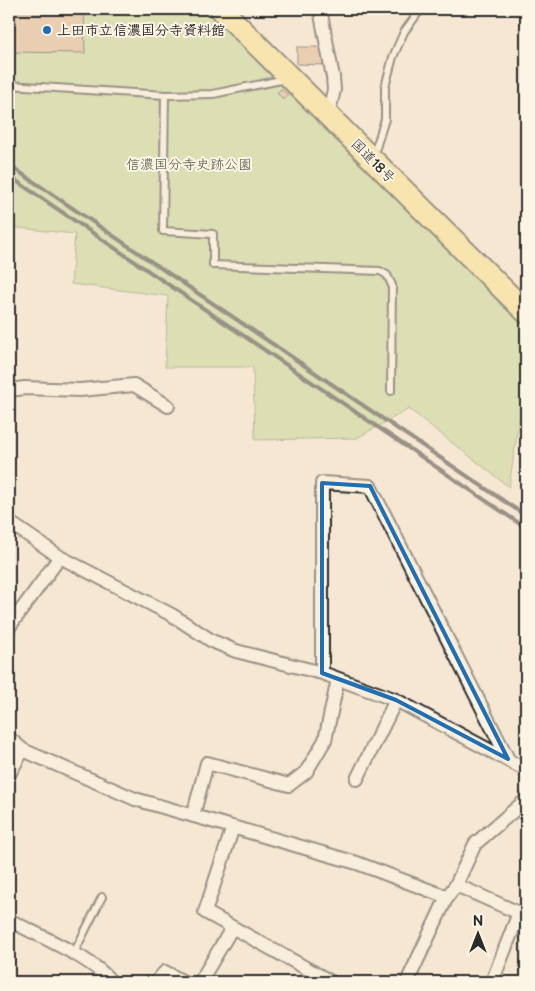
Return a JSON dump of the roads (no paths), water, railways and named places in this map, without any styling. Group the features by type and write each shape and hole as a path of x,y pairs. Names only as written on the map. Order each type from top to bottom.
{"highway":[{"name":"国道18号","path":"221,9 526,312"}],"street":[{"path":"320,9 334,84 328,115"},
{"path":"9,390 25,388 80,390 134,385 168,406"},
{"path":"322,674 322,483 370,486 508,759"},
{"path":"9,522 60,557 172,615 212,641 236,651 338,679 396,700 526,770"},
{"path":"9,627 60,557"},
{"path":"192,816 207,763 289,785 306,772 325,740 338,679"},
{"path":"357,779 396,700"},
{"path":"9,738 23,750 135,799 357,863 448,897"},
{"path":"9,774 23,750"},
{"path":"407,982 475,844 526,800"},
{"path":"233,827 205,912 331,982"},
{"path":"456,885 519,913 492,982"},
{"path":"9,920 74,953 111,982"},
{"path":"200,982 232,928"},
{"path":"156,982 165,972 184,982"}],"lane":[{"path":"372,160 385,119 385,87 393,56 404,32 421,9"},
{"path":"9,85 165,95 213,94 290,78"},
{"path":"165,95 163,231 213,234 212,265 380,271 387,275 392,284 391,391"},
{"path":"74,953 102,897"}],"railway":[{"path":"9,165 526,516"},
{"path":"9,176 526,528"}],"place":[{"name":"上田市立信濃国分寺資料館","path":"47,30"}],"park label":[{"name":"信濃国分寺史跡公園","path":"189,164"}]}
